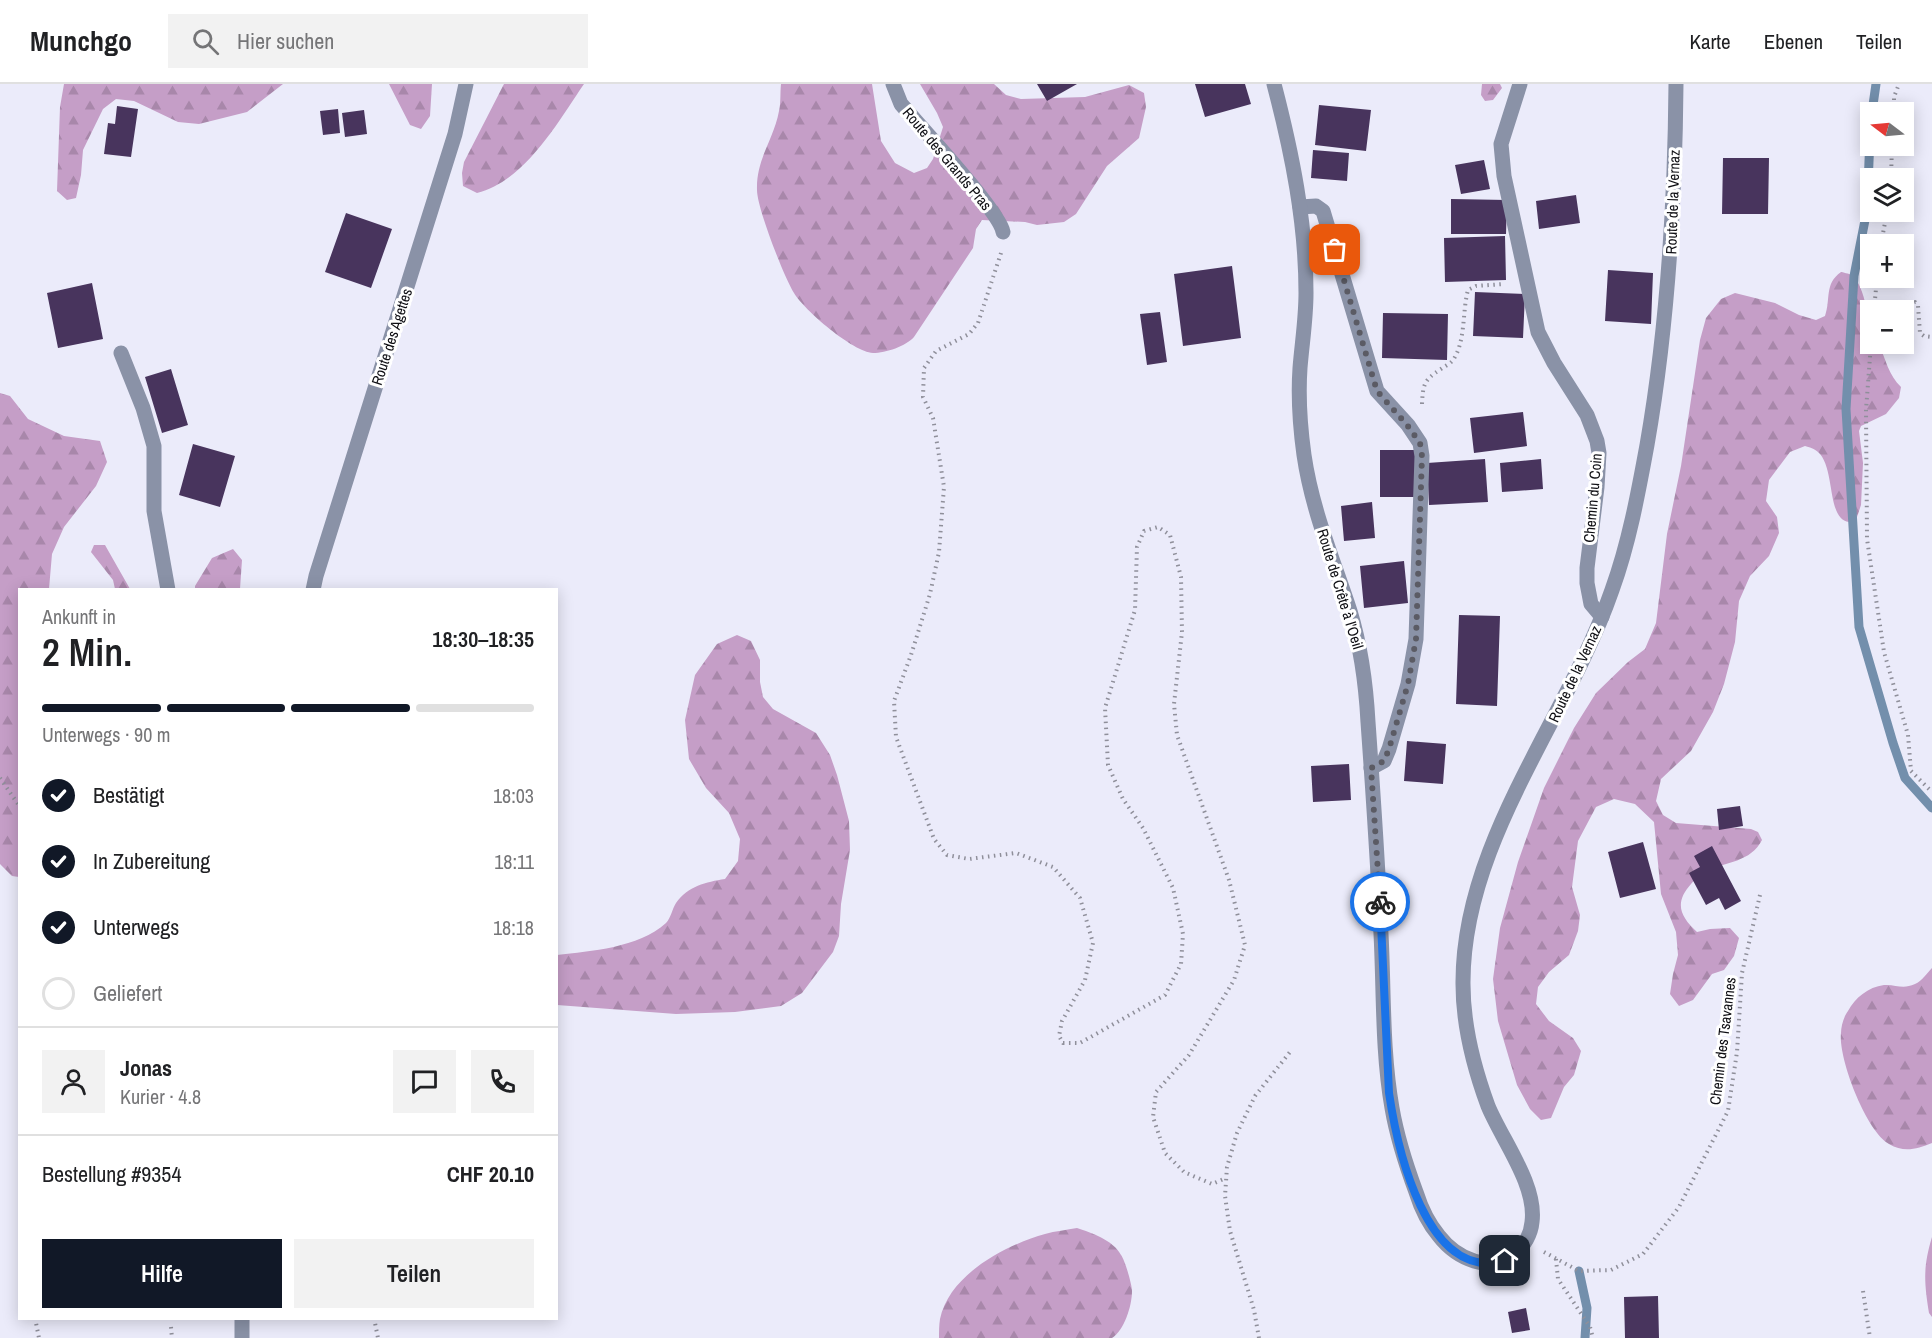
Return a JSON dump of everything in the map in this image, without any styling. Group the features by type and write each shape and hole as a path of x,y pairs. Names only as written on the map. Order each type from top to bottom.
{"street":[{"name":"Route des Agettes","path":"313,588 455,134 466,84"},
{"name":"Route des Grands Pras","path":"893,84 901,104 990,207 1003,232"},
{"name":"Route de Crête à l'Oeil","path":"1274,84 1291,154 1304,246 1306,291 1300,390 1303,448 1315,507 1358,642 1367,705 1387,1072 1393,1117 1412,1184 1425,1215 1448,1246 1464,1257 1480,1263 1497,1263 1514,1255 1525,1241"},
{"name":"Chemin du Coin","path":"1520,84 1501,144 1504,176 1538,332 1554,363 1587,415 1597,441 1599,453 1597,487 1587,583 1591,604 1602,617"},
{"name":"Route de la Vernaz","path":"1525,1241 1532,1227 1528,1189 1487,1102 1469,1037 1463,993 1466,946 1479,885 1492,842 1565,698 1602,617 1628,538 1644,460 1658,372 1670,270 1676,84"},
{"path":"1300,207 1316,206 1323,211 1377,391 1402,418 1421,449 1416,639 1408,684 1389,749 1384,761 1371,768"},
{"path":"121,354 143,408 154,446 154,511 168,588"},
{"path":"242,1320 242,1338"}],"path":[{"path":"1894,102 1899,84"},
{"path":"1003,232 1001,260 978,323 969,334 936,351 924,368 923,397 933,418 944,487 939,552 930,594 894,701 896,737 934,839 947,855 969,860 1016,853 1053,867 1080,898 1093,944 1085,980 1062,1021 1059,1036 1064,1043 1080,1043 1165,995 1181,964 1183,934 1173,888 1143,828 1123,799 1108,765 1105,708 1134,610 1137,547 1144,531 1158,527 1170,535 1181,577 1182,632 1174,704 1177,735 1229,880 1245,945 1234,980 1189,1055 1156,1092 1153,1117 1165,1153 1184,1172 1212,1184 1226,1178"},
{"path":"1421,449 1423,386 1429,376 1452,362 1461,343 1464,305 1468,291 1476,286 1528,282"},
{"path":"1914,302 1918,306 1920,333 1932,337"},
{"path":"1870,354 1866,410 1869,549 1884,652 1908,735 1911,771 1932,792"},
{"path":"0,778 18,804"},
{"name":"Chemin des Tsavannes","path":"1525,1241 1579,1270 1611,1270 1643,1254 1679,1207 1728,1111 1737,1052 1742,973 1760,895"},
{"path":"1259,1338 1254,1310 1230,1231 1225,1196 1227,1167 1237,1133 1255,1096 1290,1052"},
{"path":"1556,1259 1558,1279 1590,1327 1593,1338"},
{"path":"1863,1291 1870,1338"},
{"path":"35,1320 39,1338"},
{"path":"374,1320 378,1338"},
{"path":"171,1328 172,1338"}],"green space":[{"path":"64,84 283,84 247,112 199,124 178,122 134,101 116,99 103,109 83,150 76,198 67,200 57,191 60,107"},
{"path":"389,84 432,84 430,116 421,129 410,125"},
{"path":"504,84 584,84 551,132 525,163 494,186 477,193 463,186 464,162"},
{"path":"781,84 872,84 881,141 895,163 914,173 927,168 933,159 943,127 920,84 994,84 1006,95 1021,99 1085,97 1129,85 1144,93 1146,107 1139,138 1107,166 1076,214 1064,222 1037,225 1025,222 982,220 976,229 973,248 914,337 895,348 873,353 864,351 842,338 799,300 784,273 766,226 758,199 757,179 777,121"},
{"path":"1482,84 1500,84 1502,88 1493,100 1485,101 1481,95"},
{"path":"1841,272 1851,275 1856,280 1865,300 1860,300 1860,354 1883,354 1890,372 1901,387 1899,398 1886,414 1861,426 1859,431 1863,463 1861,505 1857,517 1849,522 1842,519 1837,512 1824,459 1812,448 1805,446 1790,452 1769,480 1766,501 1777,517 1779,533 1769,556 1750,576 1739,601 1735,642 1724,684 1713,712 1691,751 1661,779 1656,801 1663,815 1676,823 1751,829 1758,832 1762,840 1751,853 1701,873 1682,897 1683,915 1697,932 1730,928 1739,938 1734,956 1724,970 1712,974 1693,1000 1679,1006 1670,994 1678,955 1676,932 1661,894 1654,822 1635,804 1614,799 1596,807 1578,841 1572,887 1580,915 1578,931 1569,955 1549,972 1538,987 1536,1004 1549,1021 1573,1038 1581,1051 1574,1075 1564,1087 1551,1118 1541,1120 1530,1109 1517,1085 1498,1021 1493,979 1500,928 1518,862 1544,788 1574,728 1596,693 1645,649 1656,623 1667,534 1681,466 1700,340 1706,318 1721,299 1735,293 1775,303 1799,315 1816,320 1825,316 1830,287"},
{"path":"0,393 10,396 28,419 64,436 100,441 107,462 96,486 64,527 52,554 49,588 18,588 18,877 12,876 0,864"},
{"path":"94,545 105,545 129,588 115,588 113,580 91,552"},
{"path":"233,549 242,560 240,588 195,588 212,558"},
{"path":"737,635 751,641 760,660 763,697 773,709 816,733 830,755 849,821 850,850 841,904 839,936 833,952 802,993 781,1006 735,1012 676,1014 558,1005 558,955 614,947 642,938 668,921 676,903 686,892 704,883 725,879 738,861 740,839 729,813 706,788 689,759 685,720 695,675 717,644"},
{"path":"1932,968 1932,1143 1905,1149 1895,1147 1880,1137 1863,1110 1844,1059 1841,1044 1842,1027 1851,1006 1867,991 1884,985 1910,986 1920,981"},
{"path":"1077,1228 1108,1241 1123,1258 1131,1284 1132,1297 1129,1311 1116,1335 1112,1338 939,1338 940,1319 945,1303 967,1276 981,1264 1029,1239"},
{"path":"1932,1237 1932,1317 1929,1313 1925,1275"}],"building":[{"path":"1037,84 1077,84 1047,101"},
{"path":"1195,84 1245,84 1251,104 1205,117"},
{"path":"1319,105 1371,110 1366,151 1315,145"},
{"path":"117,106 138,109 131,157 104,154 108,123 115,124"},
{"path":"338,109 340,133 323,135 320,111"},
{"path":"364,110 367,134 345,137 342,113"},
{"path":"1313,150 1349,153 1347,181 1311,178"},
{"path":"1723,158 1769,158 1768,214 1722,214"},
{"path":"1484,160 1490,189 1461,194 1455,165"},
{"path":"1576,195 1580,223 1539,229 1536,201"},
{"path":"1451,199 1507,200 1506,234 1451,234"},
{"path":"346,213 392,229 371,288 325,272"},
{"path":"1505,236 1506,280 1445,282 1444,238"},
{"path":"1232,266 1241,338 1183,346 1174,274"},
{"path":"1608,270 1653,273 1651,324 1605,321"},
{"path":"92,283 103,339 58,348 47,293"},
{"path":"1475,292 1525,294 1523,338 1473,336"},
{"path":"1160,312 1167,362 1147,365 1140,314"},
{"path":"1383,313 1448,314 1447,360 1382,358"},
{"path":"171,369 188,425 162,433 145,377"},
{"path":"1523,412 1527,446 1474,453 1470,418"},
{"path":"193,444 235,456 220,507 179,495"},
{"path":"1380,450 1416,450 1417,497 1380,497"},
{"path":"1485,459 1488,502 1429,505 1427,463"},
{"path":"1541,459 1543,489 1502,492 1500,463"},
{"path":"1372,502 1375,538 1344,541 1341,506"},
{"path":"1404,561 1408,603 1364,608 1360,566"},
{"path":"1459,615 1500,616 1497,706 1456,704"},
{"path":"1407,741 1446,744 1443,784 1404,781"},
{"path":"1349,764 1351,800 1313,802 1311,766"},
{"path":"1740,806 1743,826 1719,830 1717,809"},
{"path":"1643,842 1656,889 1620,898 1608,852"},
{"path":"1712,846 1741,901 1725,910 1719,898 1706,905 1689,873 1700,867 1694,856"},
{"path":"1658,1296 1659,1338 1625,1338 1624,1297"},
{"path":"1526,1308 1530,1330 1512,1333 1508,1312"}],"waterway":[{"path":"1873,102 1876,84"},
{"path":"1869,156 1867,210 1854,276 1846,409 1859,627 1905,778 1932,808"},
{"path":"1579,1271 1587,1308 1585,1338"}],"way so far":[{"path":"1335,250 1377,391 1420,443 1422,456 1416,639 1408,684 1387,756 1384,761 1371,768 1380,902"}],"route":[{"path":"1380,902 1389,1093 1393,1117 1412,1184 1425,1215 1439,1238 1448,1246 1464,1257 1480,1263 1505,1261"}]}
